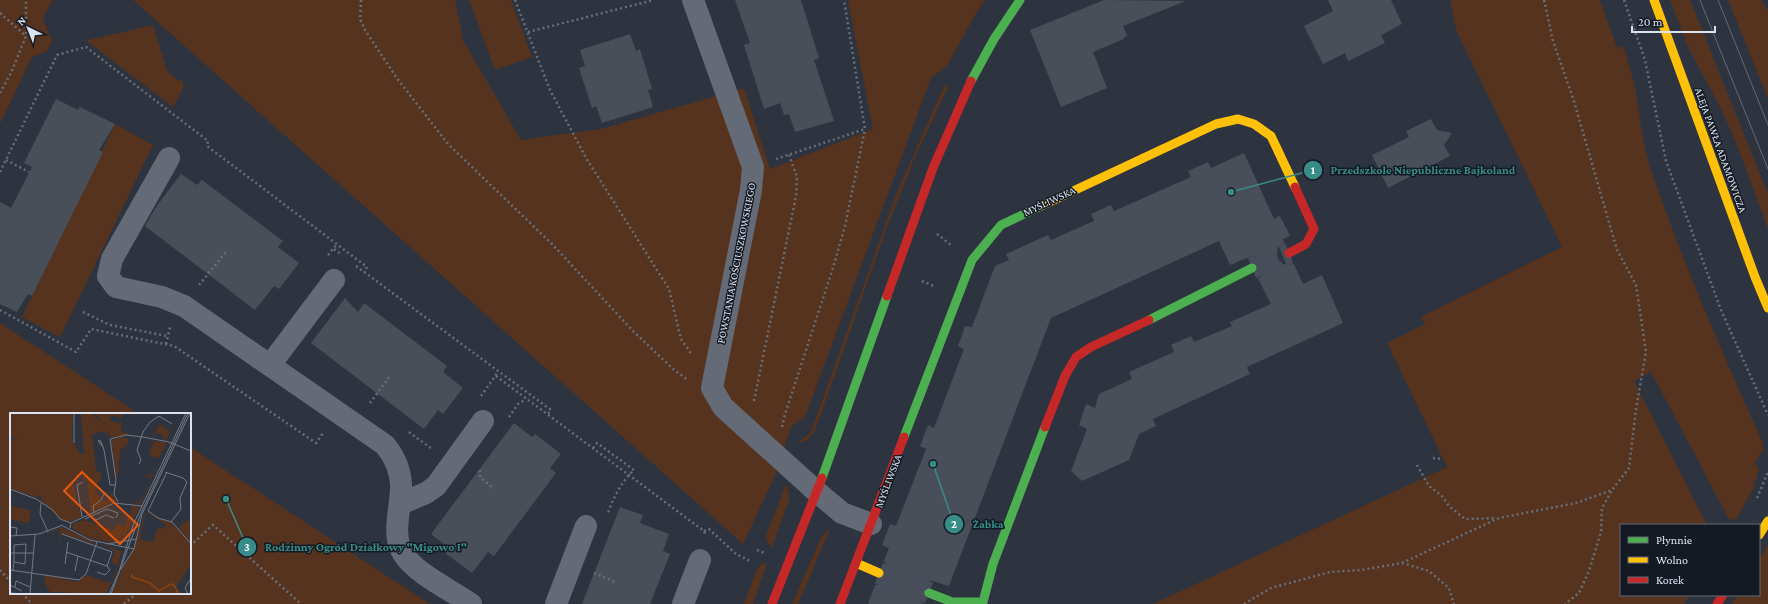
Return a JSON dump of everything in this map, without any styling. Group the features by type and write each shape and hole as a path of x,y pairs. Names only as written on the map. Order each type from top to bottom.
{"street":[{"name":"POWSTANIA KOŚCIUSZKOWSKIEGO","path":"693,0 753,167 751,190 714,382"},
{"path":"772,604 817,492 915,213 944,141 987,50 1020,0"},
{"name":"ALEJA PAWŁA ADAMOWICZA","path":"1654,0 1755,277 1768,308"},
{"name":"MYŚLIWSKA","path":"840,604 972,260 1001,225 1216,124 1238,119 1254,124 1271,136 1314,229 1306,244 1289,253"},
{"path":"169,158 112,259 108,276 116,287 162,297 184,306 385,444 396,459 401,483 397,544 404,556 417,569 471,604"},
{"path":"929,593 952,602 983,602 993,564 1064,376 1076,357 1091,347 1252,268"},
{"path":"270,365 334,280"},
{"path":"714,382 723,407 842,513 871,524"},
{"path":"400,504 426,493 436,486 483,422"},
{"path":"1760,534 1768,521"},
{"path":"556,604 586,526"},
{"path":"683,604 700,560"},
{"path":"856,563 879,573"}],"path":[{"path":"0,93 11,73 26,36 26,0"},
{"path":"361,0 360,19 365,30 396,77 448,144 552,244 632,330 668,364 695,386 714,382 692,355 681,338 669,289 586,158 550,90 514,0"},
{"path":"528,32 654,0"},
{"path":"781,434 785,414 843,233 865,129 844,0"},
{"path":"1544,0 1553,41 1574,98 1617,250 1636,285 1646,352 1636,409 1629,468 1612,490 1602,508 1601,532 1589,571 1578,593 1565,604"},
{"path":"1624,0 1645,60 1666,161 1721,310 1768,415"},
{"path":"0,13 26,36"},
{"path":"0,172 57,54 86,47 208,141 207,146 367,267 364,272 551,410 547,415"},
{"path":"753,167 865,129"},
{"path":"754,403 796,196 797,177 789,155"},
{"path":"6,160 29,172"},
{"path":"324,260 337,244"},
{"path":"198,287 226,252"},
{"path":"0,310 76,352 91,329 174,346 316,443 339,412"},
{"path":"83,312 110,325 167,336"},
{"path":"478,400 498,372"},
{"path":"367,407 390,376"},
{"path":"496,376 704,531 709,529 736,554 752,562"},
{"path":"370,403 376,408"},
{"path":"407,430 437,454"},
{"path":"593,448 597,443 634,470 628,475"},
{"path":"1433,458 1443,459"},
{"path":"1417,465 1429,486 1442,496 1449,506 1465,519 1499,518 1576,503 1612,490"},
{"path":"1754,503 1768,472"},
{"path":"1244,604 1271,588 1330,572 1361,570 1402,563 1468,531 1499,518"},
{"path":"191,545 213,525 301,604"},
{"path":"1402,563 1429,571 1449,588 1454,604"},
{"path":"0,570 10,581"},
{"path":"23,594 32,604"},
{"path":"124,604 135,594"}],"shaded area":[{"path":"0,0 53,0 43,18 52,42 47,51 32,57 0,124"},
{"path":"133,0 455,0 463,40 521,140 601,129 744,88 770,169 873,129 848,0 986,0 979,8 947,66 931,78 805,417 791,427 774,478 743,544"},
{"path":"469,0 511,0 532,57 495,70"},
{"path":"1450,0 1600,0 1617,48 1623,46 1627,58 1635,87 1646,151 1663,205 1732,374 1762,441 1764,448 1755,463 1759,469 1753,489 1736,520 1729,519 1651,372 1634,381 1706,524 1620,524 1620,596 1689,596 1684,604 1153,604 1447,467 1387,343 1425,324 1421,317 1562,247 1456,30"},
{"path":"1670,0 1690,0 1768,194 1768,229 1736,142 1721,109 1688,47"},
{"path":"1728,0 1761,0 1768,11 1768,99"},
{"path":"153,25 167,71 179,81 182,80 184,86 173,107 88,42 88,40"},
{"path":"944,86 948,87 913,162 885,233 815,431 807,440 795,444 808,435 812,429 897,192"},
{"path":"115,124 153,145 60,337 22,317"},
{"path":"0,323 137,413 10,413 10,594 191,594 191,448 430,604 0,604"},
{"path":"786,484 789,500 772,547 768,543 766,536"},
{"path":"831,527 798,604 792,604 822,536"},
{"path":"1768,544 1768,604 1732,604 1736,596 1760,596 1760,557"},
{"path":"767,563 753,604 744,604 757,569 762,564"}],"building":[{"path":"735,0 801,0 819,58 814,60 834,121 795,132 789,114 784,115 780,103 764,109 744,45 750,43"},
{"path":"1104,0 1186,1 1123,26 1127,36 1123,38 1124,39 1093,52 1107,88 1061,107 1030,30"},
{"path":"1328,0 1391,0 1402,24 1381,35 1385,43 1348,61 1345,53 1323,64 1304,26 1333,11"},
{"path":"630,34 636,51 640,49 652,89 648,90 653,107 602,123 596,106 592,108 579,68 585,66 580,50"},
{"path":"56,99 78,110 80,107 115,124 99,150 103,152 32,296 28,294 17,312 0,304 0,202 11,208 32,167 24,163"},
{"path":"1431,119 1437,130 1452,133 1444,145 1450,156 1388,188 1372,155 1409,137 1406,131"},
{"path":"1244,153 1274,219 1280,216 1290,236 1283,239 1284,242 1278,247 1278,259 1283,264 1294,264 1303,284 1322,275 1343,323 1247,367 1250,374 1153,419 1156,426 1139,434 1129,460 1082,481 1071,471 1087,429 1079,425 1086,404 1095,408 1099,394 1132,379 1129,372 1174,352 1171,345 1191,336 1194,342 1232,326 1230,322 1271,304 1258,279 1263,275 1263,263 1259,257 1252,256 1230,265 1219,241 1051,318 949,586 933,581 922,583 918,588 917,594 919,600 923,604 868,604 875,585 886,583 891,578 889,566 884,561 889,548 882,545 890,524 896,526 926,449 920,446 928,425 934,428 964,349 958,346 965,326 972,327 995,266 1009,260 1006,254 1048,235 1051,240 1094,221 1091,214 1111,205 1114,211 1191,177 1188,171 1208,162 1211,168"},
{"path":"181,174 197,185 202,180 283,241 278,247 299,263 279,289 274,286 255,310 145,226 156,207"},
{"path":"345,298 358,312 364,303 447,366 443,372 463,388 443,414 438,410 424,429 311,343"},
{"path":"514,423 532,437 535,434 561,454 550,468 556,473 494,556 488,552 472,573 445,553 449,548 431,534"},
{"path":"620,507 643,515 640,523 669,534 663,551 670,554 650,604 582,604"}],"tunnel":[{"path":"1252,268 1289,253"},
{"path":"879,573 929,593"}],"tram line":[{"path":"1700,0 1768,169"},
{"path":"1718,0 1768,125"}],"traffic: fast":[{"path":"971,81 994,39 1020,0"},
{"path":"904,437 972,260 1001,225 1039,207"},
{"path":"1149,320 1252,268"},
{"path":"822,478 887,296"},
{"path":"929,593 952,602 983,602 993,564 1045,427"}],"traffic: slow":[{"path":"1654,0 1755,277 1768,308"},
{"path":"1039,207 1216,124 1238,119 1254,124 1271,136 1295,187"},
{"path":"1760,533 1768,521"},
{"path":"856,563 879,573"}],"traffic: jam":[{"path":"887,296 933,168 971,81"},
{"path":"1289,253 1306,244 1314,229 1295,187"},
{"path":"1045,427 1065,376 1076,357 1091,347 1149,320"},
{"path":"840,604 904,437"},
{"path":"772,604 822,478"},
{"path":"1717,604 1722,596"}],"place":[{"name":"Przedszkole Niepubliczne Bajkoland","path":"1231,192"},
{"name":"Żabka","path":"933,464"},
{"name":"Rodzinny Ogród Działkowy \"Migowo I\"","path":"226,499"}]}
